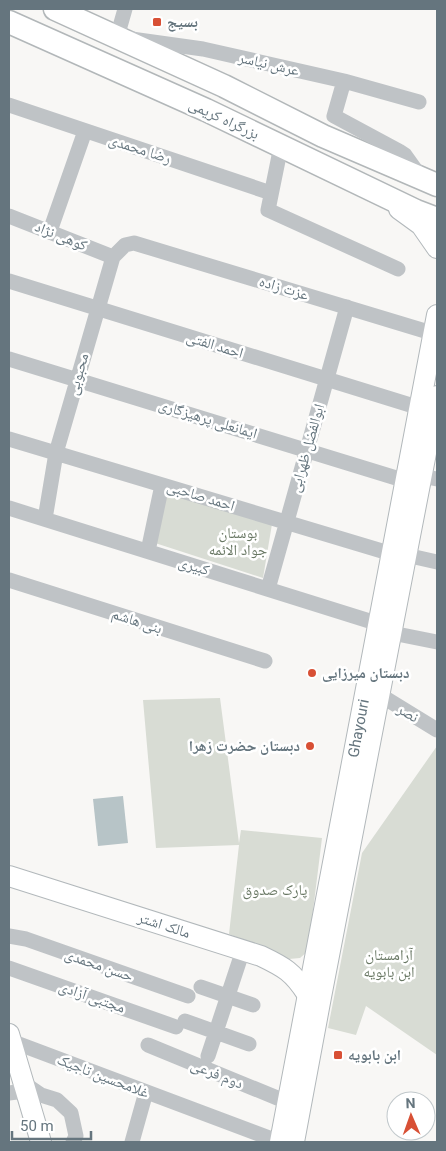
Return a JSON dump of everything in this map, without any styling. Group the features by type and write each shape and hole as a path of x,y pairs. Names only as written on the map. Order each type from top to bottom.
{"highway":[{"name":"بزرگراه کریمی","path":"55,9 224,86 323,136 432,179"},
{"name":"بزرگراه کریمی","path":"9,22 206,110 416,211 437,219"},
{"path":"206,110 204,104 208,93 218,86 224,86"}],"main road":[{"path":"371,189 421,225 437,248"},
{"name":"Ghayouri","path":"280,1142 307,994 385,629 399,554 422,479 433,402 436,325"},
{"name":"Ghayouri","path":"294,1142 380,695 385,629"},
{"name":"مالک اشتر","path":"9,876 243,950 283,966 298,979 307,994"},
{"path":"10,1038 19,1088 41,1142"}],"street":[{"path":"118,37 125,9"},
{"name":"عرش نیاسر","path":"118,37 203,49 344,81 419,102"},
{"path":"344,81 334,116 399,151 432,179"},
{"name":"رضا محمدی","path":"9,105 271,193"},
{"path":"50,231 85,131"},
{"path":"281,146 268,210 398,269"},
{"name":"کوهی نژاد","path":"9,216 113,257"},
{"name":"عزت زاده","path":"113,257 125,245 134,243 346,307 436,325"},
{"name":"محبوبی","path":"46,519 56,453 113,257"},
{"name":"احمد الفتی","path":"9,281 326,379 433,402"},
{"name":"ابوالفضل ظهرابی","path":"268,589 346,307"},
{"name":"ایمانعلی پرهیزگاری","path":"9,359 307,450 422,479"},
{"name":"احمد صاحبی","path":"9,439 286,522 399,554 437,562"},
{"path":"148,551 162,485"},
{"name":"کبیری","path":"9,508 268,589 385,629"},
{"name":"بنی هاشم","path":"9,580 265,662"},
{"path":"385,629 437,642"},
{"name":"نصر","path":"380,695 437,730"},
{"name":"حسن محمدی","path":"9,936 26,939 195,992 227,996 253,1005"},
{"path":"208,1056 243,950"},
{"name":"مجتبی آزادی","path":"9,968 249,1044"},
{"name":"غلامحسین تاجیک","path":"10,1038 146,1092 280,1142"},
{"name":"دوم فرعی","path":"148,1045 287,1102"},
{"path":"19,1088 57,1100 71,1113 76,1136 73,1142"},
{"path":"132,1142 146,1092"}],"green space":[{"name":"بوستان جواد الائمه","path":"164,492 272,524 263,578 152,542"},
{"name":"پارک صدوق","path":"220,698 239,843 241,830 322,838 308,951 300,958 289,959 229,934 239,845 156,848 143,700"},
{"name":"آرامستان ابن بابویه","path":"437,746 437,1055 366,1006 356,1035 328,1028 362,853"}],"shaded area":[{"path":"123,796 128,843 98,846 93,799"}],"place":[{"name":"بسیج","path":"157,22"},
{"name":"دبستان میرزایی","path":"312,673"},
{"name":"دبستان حضرت زهرا","path":"310,746"},
{"name":"ابن بابویه","path":"338,1055"}]}
